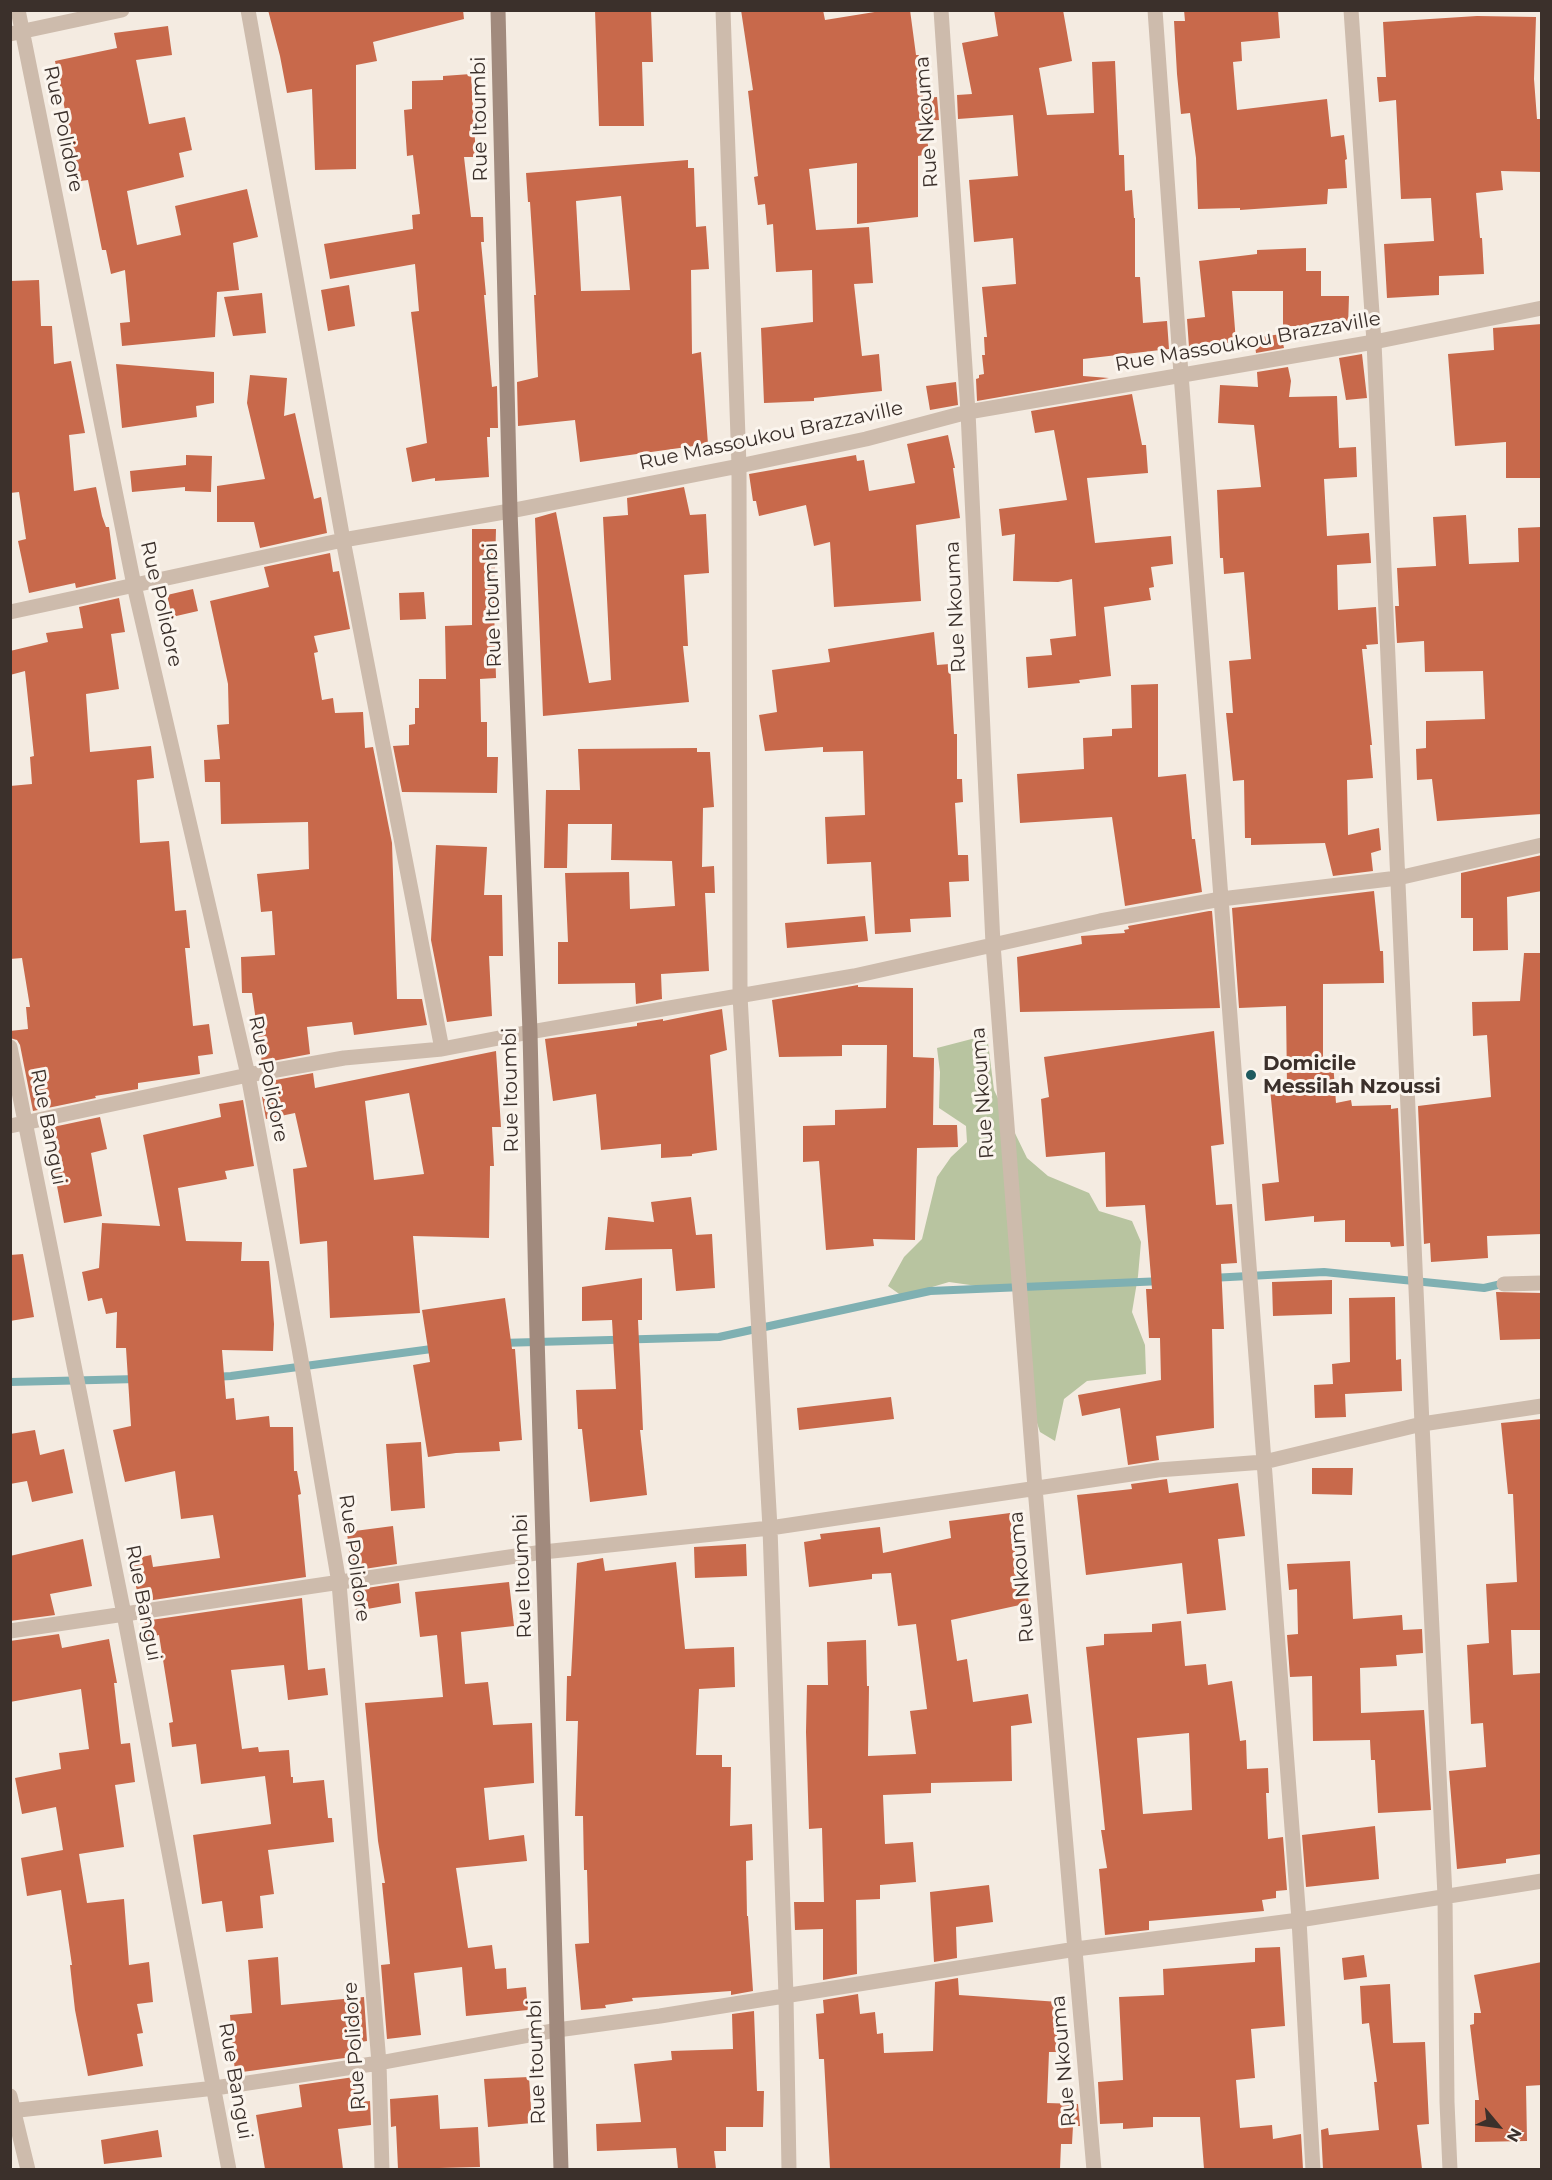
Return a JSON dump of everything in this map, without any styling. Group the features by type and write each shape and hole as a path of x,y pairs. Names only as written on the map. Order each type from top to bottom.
{"street":[{"name":"Rue Polidore","path":"18,10 16,32 134,585 248,1075 339,1583 379,2063 382,2169"},
{"path":"16,32 122,10"},
{"path":"248,10 343,540 442,1049"},
{"name":"Rue Itoumbi","path":"498,10 510,511 531,1032 561,2169"},
{"path":"723,10 739,466 740,996 770,1528 786,1996 789,2169"},
{"name":"Rue Nkouma","path":"941,10 968,412 993,944 1035,1488 1094,2169"},
{"path":"1155,10 1299,1920 1313,2169"},
{"path":"1351,10 1374,342 1445,1896 1450,2169"},
{"name":"Rue Massoukou Brazzaville","path":"10,612 343,540 510,511 739,466 866,439 968,412 1374,342 1542,308"},
{"path":"18,1125 248,1075 344,1058 442,1049 854,976 993,944 1221,899 1398,878 1542,845"},
{"name":"Rue Bangui","path":"10,1047 18,1125 124,1614 229,2169"},
{"path":"1504,1284 1542,1283"},
{"path":"10,1631 543,1552 770,1528 1158,1470 1264,1462 1422,1424 1542,1406"},
{"path":"28,2169 11,2106 215,2088 379,2063 557,2030 660,2016 1076,1949 1299,1920 1542,1881"}],"green space":[{"path":"987,1035 994,1090 1027,1158 1048,1176 1089,1193 1099,1211 1132,1221 1141,1242 1132,1312 1145,1345 1146,1374 1087,1381 1064,1399 1055,1441 1040,1432 1023,1381 1027,1293 949,1282 902,1296 888,1286 904,1257 922,1239 937,1177 951,1157 967,1142 966,1126 939,1108 940,1072 937,1048"}],"building":[{"path":"268,10 463,10 464,19 373,42 377,61 356,65 356,169 315,170 312,89 287,93"},
{"path":"595,10 651,10 653,62 642,62 644,126 599,126"},
{"path":"741,10 823,10 825,20 887,10 910,10 916,55 919,55 923,98 937,97 939,120 925,121 929,154 918,156 918,217 857,224 857,163 809,169 816,230 869,227 873,283 854,284 862,356 879,354 882,391 814,398 814,401 764,403 761,328 813,322 812,270 776,272 773,224 767,225 765,204 758,205 754,177 758,176 748,91 753,90"},
{"path":"994,10 1063,10 1072,61 1039,68 1047,115 1094,113 1092,62 1115,61 1119,155 1124,155 1125,191 1132,190 1135,218 1135,277 1140,277 1143,323 1167,321 1169,349 1083,359 1083,376 1109,378 977,401 976,379 979,375 984,374 982,355 985,355 984,337 987,337 982,287 1016,284 1013,238 974,242 969,180 1018,176 1013,115 958,119 957,95 972,94 962,43 998,36"},
{"path":"1184,10 1278,10 1280,38 1241,42 1242,61 1233,62 1237,110 1327,99 1331,137 1344,135 1347,188 1328,189 1327,204 1240,210 1240,208 1198,209 1196,158 1190,113 1181,114 1177,74 1174,21 1185,21"},
{"path":"1477,16 1536,17 1534,79 1537,119 1542,119 1542,172 1501,171 1503,190 1476,193 1484,274 1439,276 1439,295 1387,298 1384,244 1434,241 1431,198 1401,199 1396,100 1379,102 1377,77 1386,77 1383,22"},
{"path":"168,26 172,55 136,60 149,124 185,117 192,150 179,153 184,177 127,191 137,245 181,235 175,206 247,189 258,237 233,243 239,290 217,292 215,337 122,346 120,323 130,322 125,270 111,274 106,250 102,250 88,180 73,182 66,131 69,130 55,61 117,48 114,33"},
{"path":"471,74 476,157 464,157 471,217 483,217 484,242 481,242 486,295 484,295 492,387 497,386 498,428 490,428 490,437 487,437 489,477 435,481 435,478 412,482 406,448 427,443 411,312 419,311 415,264 330,279 324,244 413,229 412,215 420,214 413,155 407,156 404,110 412,109 412,81 443,80 443,76"},
{"path":"688,160 688,168 694,168 696,227 706,226 709,269 691,270 692,354 701,352 708,444 580,462 575,420 518,426 517,382 538,377 534,295 536,295 526,173","holes":["621,196 630,290 581,291 576,201"]},
{"path":"1306,248 1306,271 1321,271 1321,296 1349,296 1348,327 1283,326 1283,291 1232,291 1236,342 1189,347 1187,319 1205,317 1199,261 1257,254 1257,250"},
{"path":"39,280 41,326 52,326 54,364 71,361 85,433 69,435 74,491 96,487 102,516 106,527 109,527 116,579 76,588 75,583 29,593 18,541 26,539 19,492 10,493 10,281"},
{"path":"349,285 355,326 328,331 321,290"},
{"path":"262,293 266,333 233,336 224,297"},
{"path":"1542,324 1542,478 1506,478 1506,442 1455,446 1448,354 1494,350 1493,328"},
{"path":"1281,334 1284,348 1256,353 1254,338"},
{"path":"1362,354 1367,398 1346,400 1339,358"},
{"path":"116,364 214,372 214,403 196,406 197,417 122,428"},
{"path":"1288,367 1291,381 1289,397 1337,396 1339,448 1356,447 1357,477 1324,479 1327,536 1369,533 1371,563 1337,565 1338,610 1376,607 1378,644 1366,645 1367,649 1362,649 1372,745 1370,745 1373,778 1347,780 1348,835 1379,828 1381,850 1371,853 1373,871 1333,876 1325,843 1251,845 1251,838 1245,838 1244,780 1233,781 1226,713 1233,713 1229,661 1251,659 1244,572 1224,574 1223,558 1220,558 1217,490 1261,487 1254,425 1218,423 1220,385 1258,387 1257,372"},
{"path":"250,375 287,378 284,416 295,413 314,499 321,497 327,533 260,548 254,522 217,522 217,486 265,479 247,403"},
{"path":"956,382 958,405 930,410 926,386"},
{"path":"1132,394 1142,445 1146,445 1148,473 1087,478 1095,543 1171,536 1173,564 1151,567 1154,587 1149,588 1151,600 1104,607 1111,676 1079,680 1080,683 1028,688 1026,657 1052,655 1050,639 1076,636 1072,579 1058,582 1013,581 1015,534 1002,536 999,509 1067,500 1054,430 1035,433 1031,411"},
{"path":"948,435 955,468 953,468 960,518 916,525 921,601 834,607 830,542 814,546 806,505 759,516 756,501 753,501 749,474 856,455 857,461 864,460 869,491 915,483 907,444"},
{"path":"186,455 212,456 211,492 185,491 185,487 132,492 130,471 186,465"},
{"path":"684,487 690,515 706,514 709,573 684,575 688,646 683,646 689,702 543,716 535,518 556,512 589,683 611,680 603,517 628,515 627,498"},
{"path":"1466,515 1469,564 1519,562 1518,528 1542,527 1542,814 1437,821 1432,779 1417,780 1416,749 1426,748 1426,721 1485,719 1483,671 1425,672 1424,641 1397,643 1395,606 1399,606 1397,568 1436,566 1433,517"},
{"path":"472,529 496,529 494,607 496,678 480,679 481,722 487,722 487,757 498,757 497,793 402,792 393,746 409,745 409,725 415,724 415,708 419,708 419,679 446,679 445,626 472,625"},
{"path":"330,553 333,572 339,571 350,629 314,636 318,652 314,653 322,700 333,698 335,713 363,712 365,748 373,747 392,843 397,999 422,999 427,1025 354,1035 352,1022 307,1027 310,1054 262,1063 252,993 242,993 241,957 275,955 272,911 261,912 257,874 309,869 308,822 221,824 220,782 205,782 204,760 220,759 217,725 229,724 228,684 210,601 269,587 264,567"},
{"path":"193,589 198,611 172,617 167,595"},
{"path":"424,592 426,619 400,620 399,593"},
{"path":"119,598 125,632 111,634 119,689 86,694 90,752 151,746 154,778 137,780 140,843 169,841 175,911 186,910 190,948 185,948 193,1026 209,1024 213,1054 198,1056 200,1074 138,1083 138,1089 95,1096 96,1098 33,1111 20,1045 17,1040 10,1038 10,1031 28,1029 26,1007 30,1007 22,958 10,959 10,786 32,784 30,757 34,756 25,671 10,675 10,651 48,642 46,633 83,628 79,607"},
{"path":"934,632 937,665 950,664 954,734 957,734 957,779 962,779 963,802 955,803 958,855 968,855 969,881 949,882 951,917 910,919 911,932 875,934 871,862 827,864 825,817 865,815 863,751 823,752 823,747 765,751 759,715 777,712 772,670 830,662 828,649"},
{"path":"1158,684 1158,777 1186,774 1192,839 1195,839 1202,892 1125,906 1112,817 1020,823 1017,774 1084,769 1083,738 1112,736 1112,729 1132,728 1131,685"},
{"path":"697,748 697,752 710,752 714,807 703,808 702,867 714,866 715,893 705,893 709,971 661,974 662,999 636,1004 635,983 558,984 558,942 568,942 565,873 629,872 630,909 675,906 672,861 611,860 612,824 568,824 567,868 544,868 546,790 580,790 578,749"},
{"path":"436,845 487,847 484,895 502,895 503,956 489,956 492,1016 447,1022 431,940"},
{"path":"1542,855 1542,891 1507,897 1508,950 1473,951 1473,918 1461,918 1461,873"},
{"path":"1374,891 1380,951 1383,951 1384,983 1323,984 1323,1063 1333,1062 1336,1103 1351,1100 1352,1106 1391,1105 1391,1109 1398,1108 1404,1246 1391,1247 1390,1242 1345,1242 1345,1220 1314,1222 1314,1216 1265,1221 1262,1184 1279,1182 1270,1088 1287,1087 1286,1006 1239,1008 1232,908"},
{"path":"1212,911 1220,1008 1020,1012 1017,957 1082,944 1081,936 1125,933 1124,930 1129,929 1128,926"},
{"path":"865,916 868,941 787,948 785,923"},
{"path":"1524,953 1542,953 1542,1234 1487,1236 1488,1258 1431,1262 1430,1243 1424,1244 1418,1106 1491,1097 1487,1035 1473,1036 1472,1002 1520,1001"},
{"path":"858,985 858,987 913,988 913,1057 934,1058 933,1125 957,1125 958,1147 917,1148 915,1240 873,1239 874,1246 826,1250 819,1161 803,1162 803,1126 835,1125 835,1110 886,1108 887,1045 842,1045 842,1056 779,1057 772,1000"},
{"path":"722,1009 727,1050 710,1055 717,1150 692,1154 692,1156 661,1158 661,1144 601,1150 596,1094 553,1101 545,1039 637,1026 637,1023 663,1019 663,1021"},
{"path":"1214,1031 1224,1144 1211,1146 1216,1205 1232,1204 1237,1263 1221,1264 1224,1329 1212,1329 1214,1428 1156,1436 1159,1460 1128,1465 1120,1408 1082,1416 1078,1395 1161,1380 1160,1338 1149,1338 1146,1289 1152,1289 1145,1205 1106,1207 1105,1152 1046,1157 1041,1099 1049,1097 1044,1057"},
{"path":"496,1051 501,1127 492,1127 494,1166 490,1166 489,1238 413,1236 420,1313 330,1318 327,1241 300,1244 293,1169 307,1167 295,1113 266,1119 262,1097 267,1096 265,1082 313,1073 315,1088","holes":["409,1093 424,1174 374,1180 365,1101"]},
{"path":"243,1100 254,1166 225,1171 227,1179 178,1188 186,1241 242,1242 241,1261 269,1261 274,1324 273,1351 222,1350 226,1399 234,1398 236,1420 269,1416 270,1427 293,1427 294,1471 297,1471 301,1494 298,1495 306,1577 140,1602 129,1560 151,1555 153,1567 220,1558 213,1515 181,1519 175,1471 125,1482 113,1430 131,1426 126,1348 116,1348 117,1312 106,1314 102,1298 88,1301 82,1272 99,1268 102,1223 160,1226 143,1135 221,1117 219,1104"},
{"path":"100,1117 107,1149 91,1153 102,1216 64,1223 53,1165 61,1163 53,1127"},
{"path":"691,1197 696,1235 712,1234 715,1288 676,1291 672,1249 605,1250 608,1217 654,1222 651,1202"},
{"path":"23,1254 34,1317 10,1321 10,1255"},
{"path":"642,1278 642,1320 638,1320 643,1430 640,1430 647,1495 590,1502 582,1429 578,1429 576,1390 616,1389 612,1320 582,1321 582,1287"},
{"path":"1332,1280 1332,1314 1273,1316 1272,1282"},
{"path":"1496,1292 1542,1293 1542,1339 1500,1340"},
{"path":"1395,1297 1396,1360 1401,1359 1402,1391 1345,1394 1346,1417 1315,1418 1314,1385 1333,1384 1332,1364 1350,1362 1349,1298"},
{"path":"505,1298 512,1349 515,1349 522,1440 499,1442 500,1451 428,1457 413,1365 430,1362 422,1310"},
{"path":"891,1397 894,1419 799,1430 797,1408"},
{"path":"1542,1419 1542,1630 1511,1630 1513,1675 1542,1673 1542,1854 1506,1859 1506,1863 1457,1869 1449,1771 1486,1767 1483,1723 1471,1724 1467,1645 1489,1643 1486,1584 1517,1582 1513,1494 1508,1494 1501,1423"},
{"path":"35,1430 40,1455 64,1449 73,1493 32,1502 27,1481 10,1484 10,1434"},
{"path":"421,1442 425,1508 391,1511 386,1444"},
{"path":"1312,1468 1353,1468 1352,1495 1312,1494"},
{"path":"1167,1479 1169,1493 1238,1483 1245,1536 1218,1539 1226,1610 1187,1614 1182,1563 1086,1575 1077,1495 1132,1489 1131,1484"},
{"path":"1010,1513 1017,1566 1022,1565 1029,1603 951,1620 957,1661 967,1659 973,1702 1028,1694 1032,1723 1011,1726 1012,1781 931,1783 931,1793 883,1795 885,1844 913,1842 916,1882 880,1885 880,1899 856,1900 857,1974 823,1980 823,1929 795,1930 794,1902 824,1902 822,1828 809,1829 807,1685 828,1685 827,1642 866,1640 867,1686 869,1686 868,1756 916,1754 910,1711 927,1709 916,1624 898,1626 891,1573 872,1574 872,1579 809,1587 804,1542 821,1539 820,1534 880,1527 883,1553 951,1538 949,1521"},
{"path":"393,1526 397,1564 351,1571 347,1532"},
{"path":"83,1539 92,1586 50,1594 55,1615 10,1621 10,1556"},
{"path":"746,1544 747,1576 695,1578 694,1547"},
{"path":"603,1558 605,1571 676,1562 685,1649 734,1647 735,1687 699,1689 696,1755 722,1755 722,1767 731,1767 730,1826 752,1824 753,1860 746,1861 747,1916 753,1991 731,1995 731,1991 632,1998 633,2001 605,2005 606,2008 581,2010 575,1944 589,1943 587,1870 584,1870 583,1816 575,1816 578,1721 566,1721 567,1676 571,1676 577,1563"},
{"path":"1350,1561 1353,1619 1402,1615 1403,1630 1422,1629 1423,1653 1396,1655 1397,1666 1360,1668 1361,1713 1424,1710 1431,1810 1378,1813 1375,1760 1371,1760 1370,1740 1313,1741 1312,1676 1290,1677 1287,1635 1298,1634 1297,1589 1289,1590 1287,1564"},
{"path":"509,1582 514,1626 461,1632 465,1684 488,1682 493,1725 532,1723 534,1783 484,1788 489,1840 524,1835 527,1861 456,1868 468,1948 492,1945 495,1969 506,1968 507,1989 526,1987 528,2010 466,2016 462,1967 414,1973 421,2035 387,2039 381,1965 390,1964 382,1883 385,1883 378,1841 365,1703 443,1697 437,1635 420,1637 415,1592"},
{"path":"399,1583 401,1603 356,1611 354,1590"},
{"path":"302,1598 308,1670 325,1668 328,1695 288,1700 284,1665 231,1670 242,1749 258,1747 259,1752 289,1750 293,1783 324,1780 328,1818 332,1818 334,1842 268,1850 274,1894 260,1896 263,1928 226,1932 222,1901 202,1904 193,1835 271,1824 265,1776 201,1784 196,1744 172,1747 169,1723 173,1722 159,1635 148,1637 144,1621"},
{"path":"1181,1621 1185,1666 1206,1664 1208,1685 1232,1681 1240,1741 1246,1740 1247,1769 1268,1768 1269,1793 1266,1793 1268,1839 1283,1837 1287,1890 1276,1891 1276,1898 1262,1900 1264,1911 1149,1921 1149,1930 1105,1935 1099,1869 1107,1868 1101,1830 1105,1830 1086,1647 1104,1645 1104,1634 1152,1632 1152,1624","holes":["1189,1733 1192,1810 1143,1814 1137,1738"]},
{"path":"59,1634 62,1648 109,1639 117,1683 114,1683 121,1744 130,1743 135,1782 115,1785 124,1847 79,1854 87,1903 124,1899 129,1965 149,1962 153,2002 137,2004 143,2033 137,2034 143,2066 88,2076 75,2010 70,1965 72,1965 61,1890 27,1896 21,1858 63,1850 56,1807 22,1814 15,1778 61,1769 59,1753 89,1749 81,1689 10,1702 10,1641"},
{"path":"1375,1826 1379,1879 1306,1887 1302,1835"},
{"path":"989,1885 993,1922 956,1927 957,1958 934,1962 930,1892"},
{"path":"1280,1947 1285,2026 1251,2029 1255,2078 1236,2080 1240,2128 1272,2125 1273,2139 1301,2134 1303,2169 1204,2169 1200,2117 1153,2117 1153,2127 1123,2129 1123,2123 1100,2124 1098,2082 1123,2080 1119,1997 1164,1995 1163,1969 1255,1962 1255,1948"},
{"path":"1364,1955 1367,1977 1344,1980 1342,1958"},
{"path":"278,1957 281,2005 364,1997 367,2041 355,2043 356,2053 351,2053 352,2057 235,2073 230,2015 252,2013 248,1960"},
{"path":"1542,1962 1542,2085 1526,2086 1527,2141 1475,2142 1475,2100 1479,2100 1470,2025 1474,2024 1474,2013 1481,2013 1474,1975"},
{"path":"958,1978 959,1995 1059,2002 1056,2052 1049,2052 1047,2103 1078,2104 1080,2126 1073,2126 1072,2144 1061,2144 1060,2169 830,2169 824,2059 819,2059 816,2014 824,2013 823,2000 858,1994 860,2014 875,2012 877,2034 883,2033 884,2053 933,2051 935,1982"},
{"path":"1390,1984 1393,2043 1425,2042 1429,2124 1417,2125 1422,2169 1323,2169 1321,2130 1328,2128 1329,2135 1379,2130 1374,2082 1377,2082 1369,2023 1362,2024 1360,1986"},
{"path":"754,2011 757,2091 764,2091 763,2127 726,2127 726,2151 714,2151 716,2169 678,2169 676,2148 597,2151 596,2124 641,2122 634,2064 672,2060 671,2051 733,2049 732,2014"},
{"path":"354,2077 357,2102 370,2101 371,2125 338,2129 343,2169 265,2169 256,2115 302,2107 299,2085"},
{"path":"529,2077 532,2123 488,2127 484,2079"},
{"path":"438,2095 440,2129 478,2127 480,2167 398,2169 396,2126 391,2127 390,2099"},
{"path":"158,2130 162,2157 104,2164 101,2140"}],"waterway":[{"path":"1211,1278 1324,1272 1484,1288 1506,1283"},
{"path":"500,1343 719,1337 930,1291 1163,1281"},
{"path":"214,1377 439,1348"},
{"path":"10,1382 138,1379"}],"place":[{"name":"Domicile Messilah Nzoussi","path":"1251,1075"}]}
